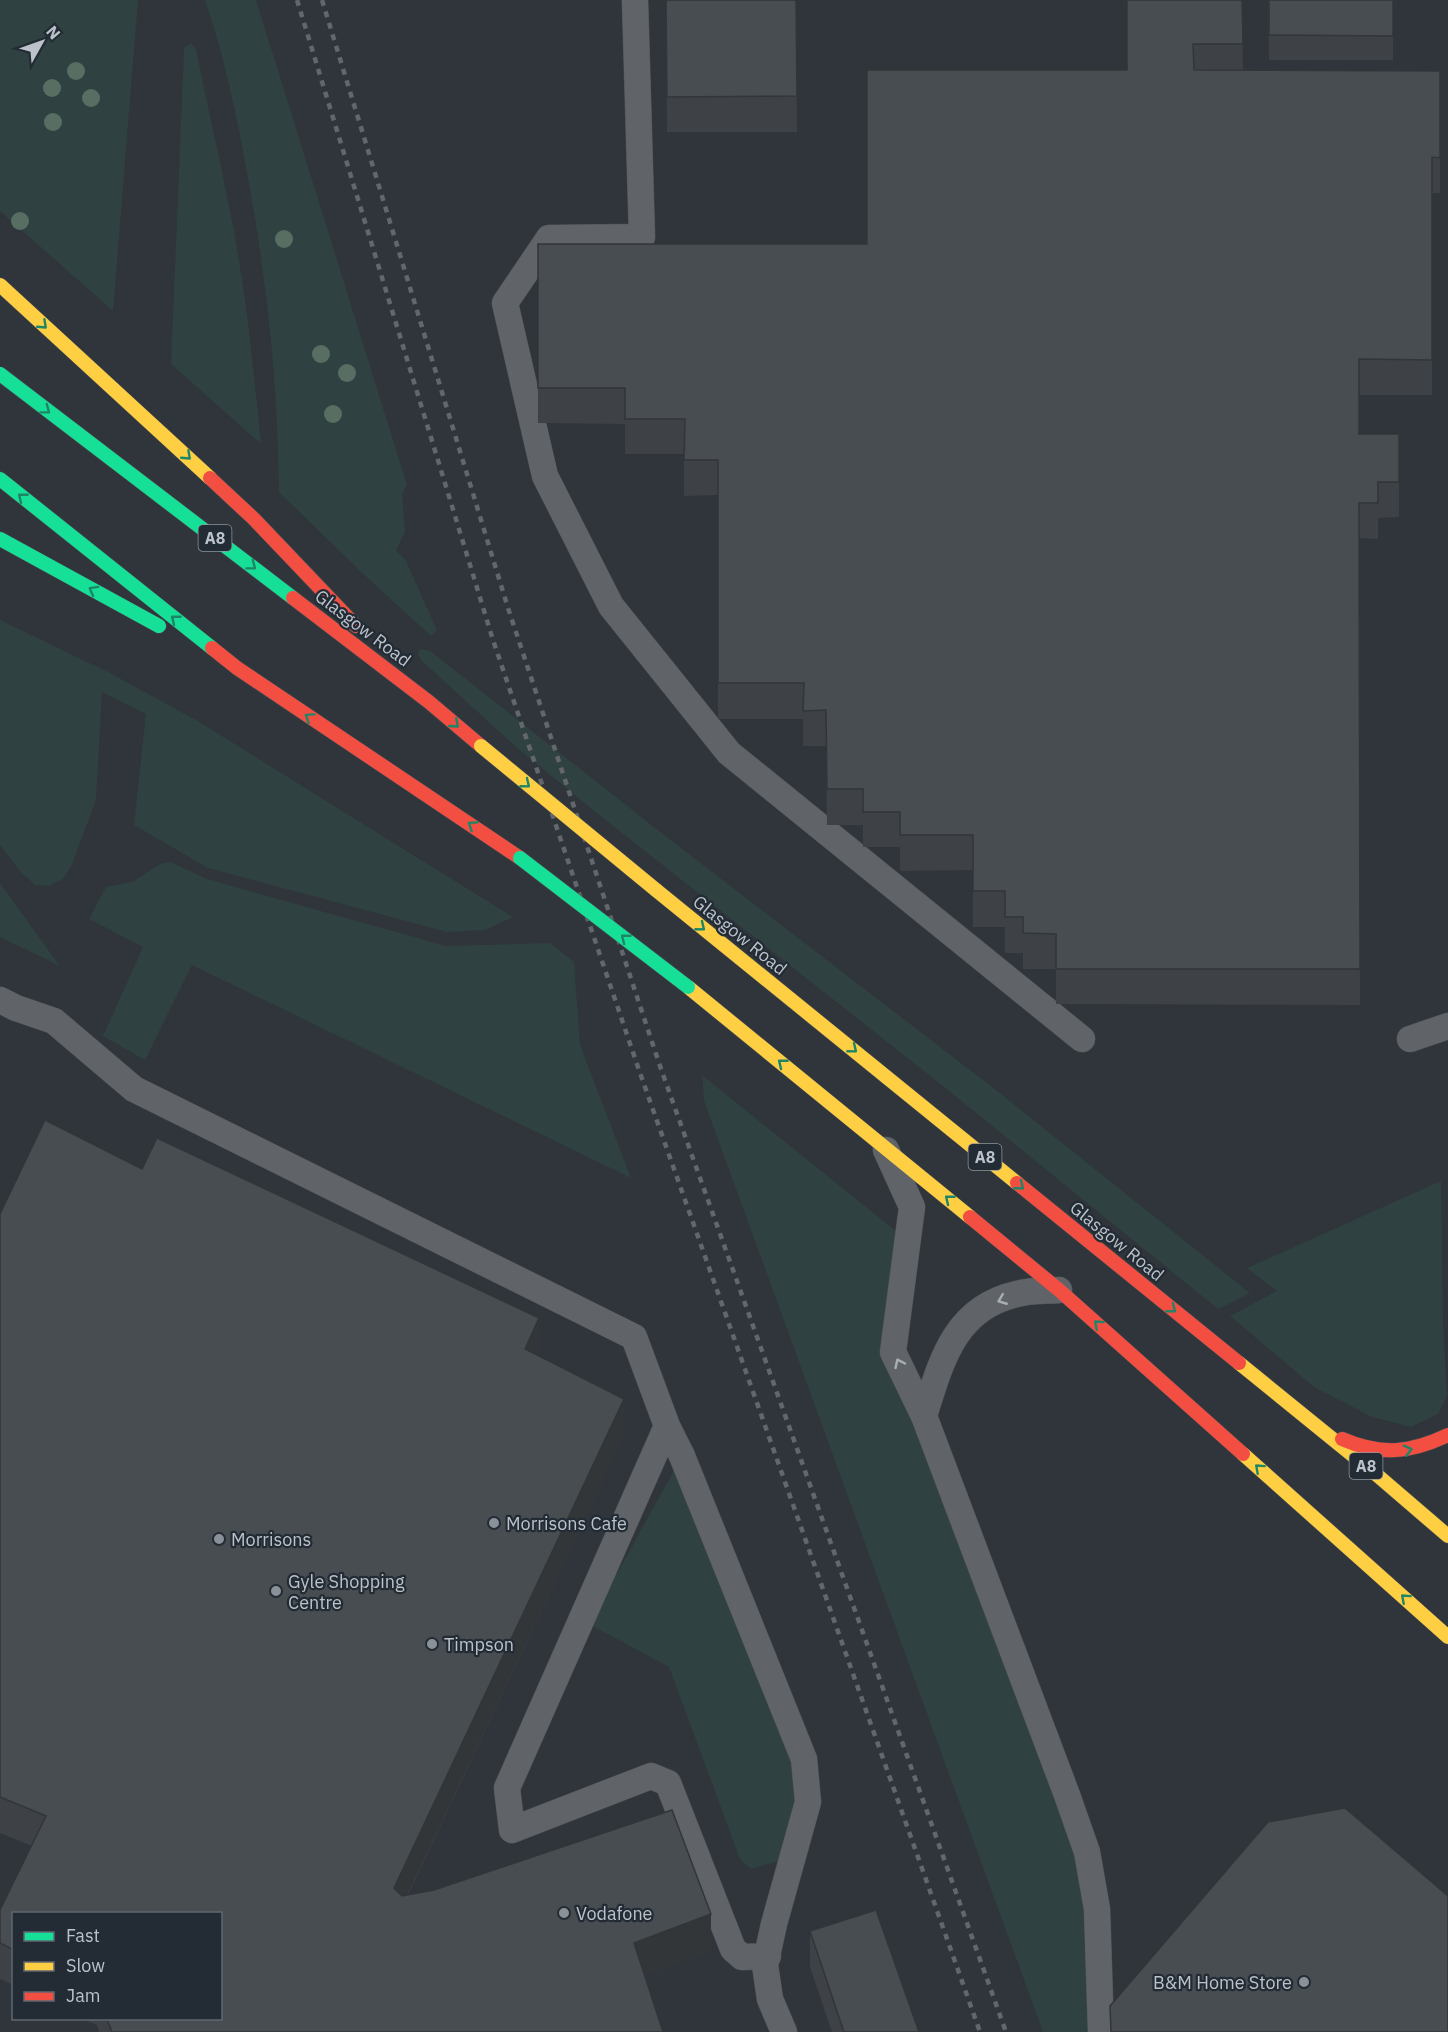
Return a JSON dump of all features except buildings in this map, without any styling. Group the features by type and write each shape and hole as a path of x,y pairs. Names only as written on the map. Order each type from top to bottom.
{"main road":[{"path":"0,285 254,519 429,702"},
{"name":"Glasgow Road","path":"0,374 429,702 656,890 1314,1424 1448,1536"},
{"path":"0,479 237,668 520,858 688,987 1059,1290 1448,1637"},
{"path":"0,539 237,668"},
{"path":"1314,1424 1358,1447 1398,1452 1431,1444 1448,1435"},
{"name":"A8","path":"1416,1509 1448,1517"}],"lane":[{"path":"635,0 642,237 549,238 505,303 545,476 612,606 729,753 1082,1040"},
{"path":"0,1000 54,1021 134,1089 634,1337 667,1426 682,1456 804,1759 808,1802 765,1965 770,1999 784,2032"},
{"path":"1410,1039 1448,1026"},
{"path":"884,1145 912,1207 893,1352 924,1416 1087,1852 1097,1909 1101,2032"},
{"path":"924,1416 941,1362 962,1325 984,1307 1017,1294 1059,1290"},
{"path":"667,1426 507,1788 512,1830 651,1776 668,1783 733,1949 742,1958 768,1956"}],"shaded area":[{"path":"0,0 138,0 113,311 0,211"},
{"path":"205,0 256,0 407,485 402,494 405,532 396,550 406,561 437,630 431,636 279,492 274,373 261,256 235,111 219,44"},
{"path":"191,43 196,49 234,231 248,322 261,444 171,364 184,48"},
{"path":"0,620 110,673 196,720 513,917 485,930 447,932 208,868 134,825 146,714 102,692 96,800 71,867 63,879 49,886 35,885 20,871 0,845"},
{"path":"420,649 430,651 668,838 996,1090 1250,1293 1218,1309 943,1086 515,746 421,660 418,654"},
{"path":"171,862 207,879 446,946 550,943 574,962 580,1045 631,1178 192,965 145,1060 103,1036 143,947 89,919 106,887 132,882 160,864"},
{"path":"0,883 60,966 0,937"},
{"path":"702,1075 908,1241 893,1352 1067,1795 1102,2032 1043,2032 704,1101"},
{"path":"1441,1181 1443,1323 1447,1396 1438,1414 1411,1427 1372,1417 1314,1387 1230,1316 1277,1291 1247,1268"},
{"path":"682,1456 804,1759 793,1857 751,1869 740,1859 669,1667 589,1624"}],"railway":[{"path":"297,0 493,640 640,1073 980,2032"},
{"path":"322,0 508,608 661,1069 1006,2032"}],"traffic: fast":[{"path":"0,374 293,598"},
{"path":"0,479 212,648"},
{"path":"0,539 159,626"},
{"path":"520,858 688,987"}],"traffic: slow":[{"path":"0,285 210,478"},
{"path":"481,746 656,890"},
{"path":"656,890 1017,1183"},
{"path":"688,987 970,1217"},
{"path":"1239,1363 1448,1536"},
{"path":"1243,1454 1448,1637"}],"traffic: jam":[{"path":"210,478 254,519 356,626"},
{"path":"293,598 429,702 481,746"},
{"path":"212,648 237,668 520,858"},
{"path":"1017,1183 1239,1363"},
{"path":"970,1217 1059,1290 1243,1454"},
{"path":"1342,1439 1370,1448 1395,1450 1421,1446 1448,1435"}],"place":[{"name":"Morrisons Cafe","path":"494,1523"},
{"name":"Morrisons","path":"219,1539"},
{"name":"Gyle Shopping Centre","path":"276,1591"},
{"name":"Timpson","path":"432,1644"},
{"name":"Vodafone","path":"564,1913"},
{"name":"B&M Home Store","path":"1304,1982"}]}
